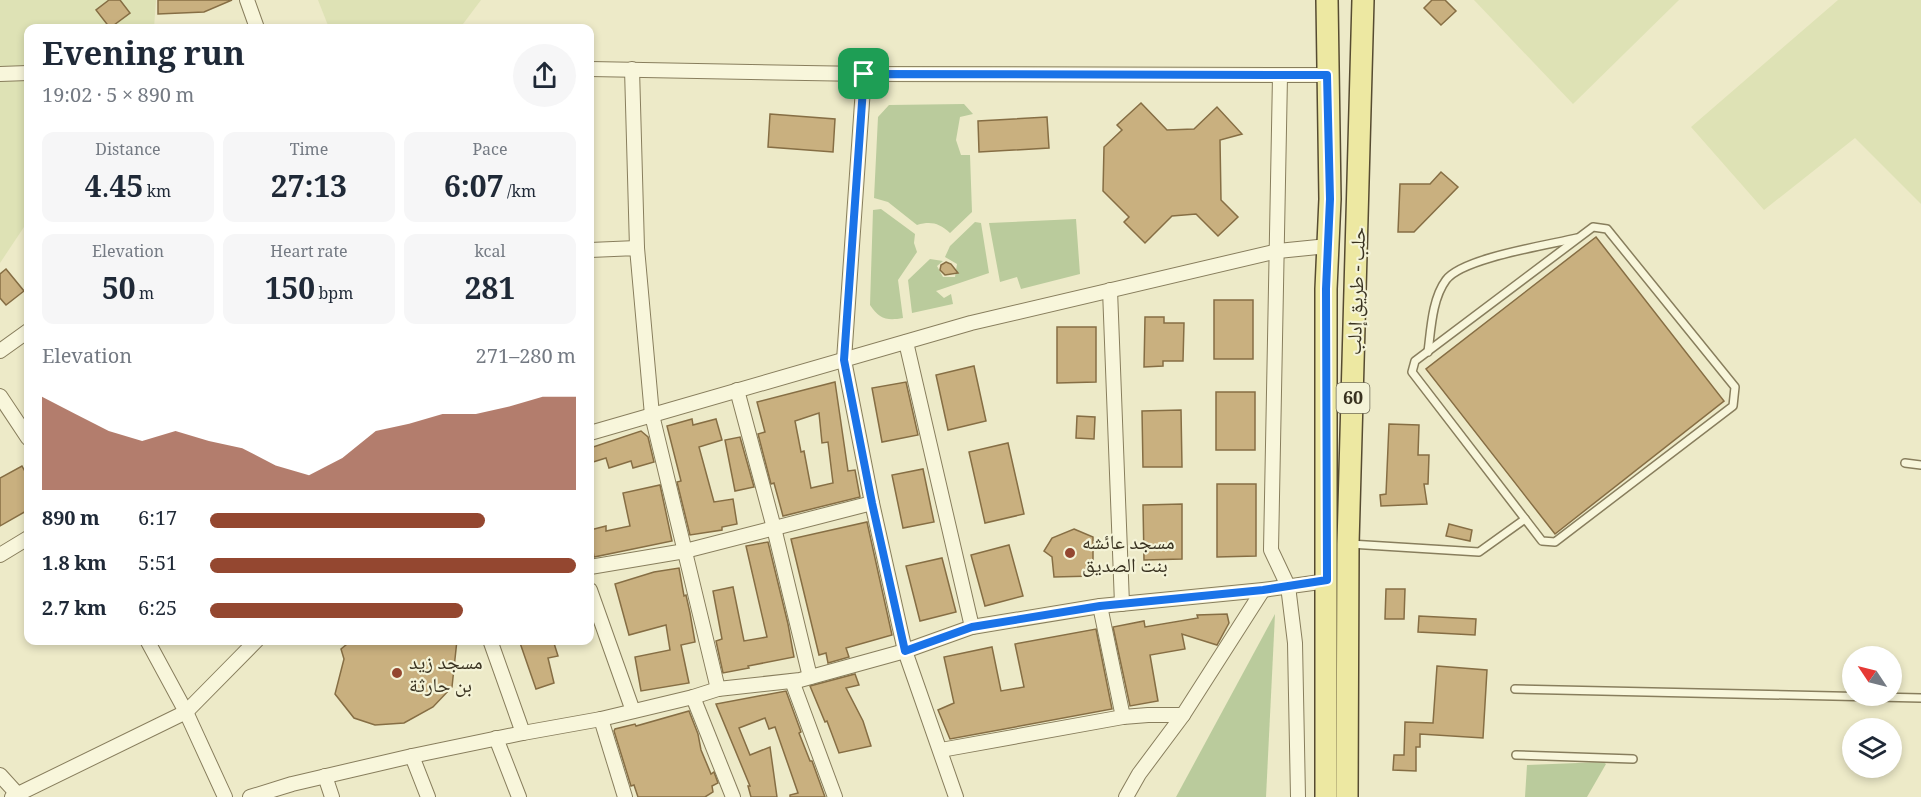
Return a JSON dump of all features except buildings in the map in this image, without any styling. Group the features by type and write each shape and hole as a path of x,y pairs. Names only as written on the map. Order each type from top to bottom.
{"main road":[{"name":"حلب - طريق إدلب","path":"1326,797 1326,289 1330,199 1327,0"},
{"name":"حلب - طريق إدلب","path":"1347,797 1348,544 1363,0"},
{"path":"1330,199 1358,199"}],"street":[{"path":"247,0 256,24"},
{"path":"594,69 864,74 1327,75"},
{"path":"632,69 636,248 652,416 718,688"},
{"path":"0,74 24,73"},
{"path":"864,74 844,360 872,503 905,651 956,797"},
{"path":"1280,76 1271,550 1288,586 1295,643 1298,797"},
{"path":"594,432 971,323 1278,251 1328,246"},
{"path":"594,250 636,248"},
{"path":"1110,290 1122,604"},
{"path":"0,351 24,334"},
{"path":"906,342 972,627"},
{"path":"737,390 774,528 810,677"},
{"path":"0,396 24,432"},
{"path":"594,566 685,551 872,503"},
{"path":"0,555 24,540"},
{"path":"250,797 292,784 412,756 601,719 693,697 718,688 792,681 810,677 905,651 972,627 1100,606 1263,590 1327,580"},
{"path":"1126,797 1139,774 1183,715 1263,590"},
{"path":"594,601 633,711"},
{"path":"1100,606 1123,717"},
{"path":"150,645 186,712 225,797"},
{"path":"0,775 16,796 186,712 252,645"},
{"path":"492,645 523,733"},
{"path":"792,681 836,797"},
{"path":"693,697 733,797"},
{"path":"941,750 1123,717 1183,715"},
{"path":"601,719 625,797"},
{"path":"496,738 519,797"},
{"path":"412,756 428,797"},
{"path":"325,776 332,797"}],"lane":[{"path":"1593,227 1607,229 1735,387 1733,406 1555,542 1542,541 1412,372 1415,361 1581,237 1593,227"},
{"path":"1428,352 1439,292 1446,279 1458,270 1483,260 1581,237"},
{"path":"1905,463 1921,465"},
{"path":"1348,544 1479,552 1525,519"},
{"path":"1515,689 1921,698"},
{"path":"1516,755 1633,759"}],"green space":[{"path":"0,0 156,0 154,24 24,24 24,227 0,263"},
{"path":"318,0 481,0 463,24 327,24"},
{"path":"1474,0 1679,0 1573,104"},
{"path":"1838,0 1921,0 1921,204 1855,138 1764,210 1691,127"},
{"path":"964,104 973,114 960,117 956,140 961,155 970,155 972,212 950,233 935,224 917,225 888,202 874,198 878,117 889,105"},
{"path":"881,209 915,234 914,243 917,252 898,280 903,318 884,318 870,305 873,210"},
{"path":"1076,219 1080,274 1021,289 1017,277 1000,282 989,223"},
{"path":"975,222 981,223 989,273 936,291 944,298 951,294 953,304 912,313 908,280 930,259 943,261 937,266 943,277 955,277 957,264 945,257 950,246"},
{"path":"1275,614 1266,797 1176,797"},
{"path":"1603,762 1606,764 1587,797 1525,797 1527,765"}],"place":[{"name":"مسجد عائشه بنت الصديق","path":"1070,553"},
{"name":"مسجد زيد بن حارثة","path":"397,673"}],"route":[{"path":"864,74 1327,75 1330,199 1326,289 1327,580 1263,590 1100,606 972,627 905,651 872,503 844,360 864,74"}]}
